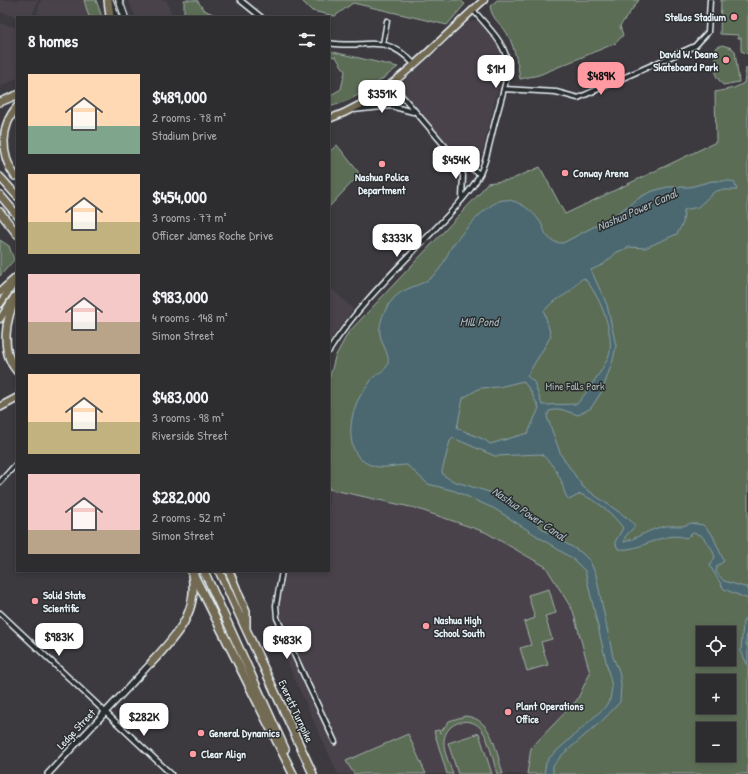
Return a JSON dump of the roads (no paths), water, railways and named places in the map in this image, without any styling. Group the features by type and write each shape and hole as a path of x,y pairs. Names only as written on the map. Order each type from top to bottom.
{"highway":[{"path":"109,0 110,16"},
{"path":"0,102 15,96"},
{"path":"16,108 7,122 3,140 6,158 16,177"},
{"path":"0,160 16,177"},
{"path":"0,177 16,195"},
{"path":"0,195 16,214"},
{"path":"0,212 16,233"},
{"path":"0,219 16,236"},
{"path":"0,292 16,279"},
{"path":"16,298 7,318 4,341 8,361 16,370"},
{"path":"0,407 16,399"},
{"path":"151,663 178,633 188,617 193,598 192,572"},
{"path":"192,572 293,774"},
{"path":"204,572 296,774"},
{"name":"Everett Turnpike","path":"219,572 314,774"},
{"path":"229,572 246,612 247,631"}],"main road":[{"path":"109,0 116,16"},
{"path":"118,0 125,16"},
{"path":"330,119 351,110 370,99 391,83 484,0"},
{"path":"0,304 16,280"},
{"path":"0,319 16,295"}],"street":[{"path":"240,0 260,16"},
{"path":"504,89 552,91 578,98 695,46 708,32 710,0"},
{"path":"330,349 341,332 361,308 462,199 480,174 504,89 508,68 504,48 498,37 473,10"},
{"path":"384,44 387,21"},
{"path":"330,43 384,44 401,51 414,64"},
{"path":"391,83 456,159 480,174"},
{"path":"351,110 391,106 415,112"},
{"path":"456,159 463,175 462,199"},
{"path":"0,482 16,464"},
{"path":"282,572 276,605 277,618 334,742"},
{"path":"0,613 171,774"},
{"name":"Ledge Street","path":"48,774 151,663"}],"water":[{"name":"Mill Pond","path":"712,181 730,181 734,182 737,190 720,190 714,192 698,207 684,210 683,223 677,234 645,248 630,247 617,252 604,264 591,270 607,305 616,346 613,360 602,391 591,408 578,415 560,409 549,411 547,417 561,455 583,487 629,519 635,526 625,537 624,542 660,527 682,526 691,523 703,525 712,534 724,561 717,566 716,572 724,581 748,588 748,599 724,589 710,566 715,557 712,549 701,535 693,533 686,538 677,536 669,537 627,549 618,549 615,542 623,528 619,522 604,508 580,494 569,500 556,471 551,463 541,454 495,456 453,438 450,441 442,471 443,475 453,481 499,495 513,503 544,530 582,553 590,561 596,575 613,657 619,671 621,684 620,702 604,719 562,755 553,766 553,774 544,774 546,763 549,758 604,708 610,700 612,687 585,571 573,559 495,509 455,491 428,484 407,465 382,467 374,466 365,462 358,456 351,439 354,410 357,402 372,379 387,366 388,359 380,334 380,324 390,303 403,291 424,282 437,272 444,263 456,241 475,219 490,206 503,200 508,200 514,201 526,207 539,220 549,238 556,242 563,243 612,217 642,196 653,191 667,187 690,187","holes":["584,278 595,293 604,312 609,333 610,352 601,371 577,404 542,405 534,382 527,376 551,336 544,311","523,381 530,390 539,408 528,433 490,444 485,440 457,428 463,398 480,388 499,387"]},
{"path":"748,613 746,644 748,648 748,666 741,651 743,622"}],"place":[{"name":"Stellos Stadium","path":"734,17"},
{"name":"David W. Deane Skateboard Park","path":"726,60"},
{"name":"Nashua Police Department","path":"382,164"},
{"name":"Conway Arena","path":"565,173"},
{"name":"Solid State Scientific","path":"35,601"},
{"name":"Nashua High School South","path":"426,626"},
{"name":"Plant Operations Office","path":"508,712"},
{"name":"General Dynamics","path":"201,733"},
{"name":"Clear Align","path":"193,754"}],"water label":[{"name":"Nashua Power Canal","path":"637,210"},
{"name":"Nashua Power Canal","path":"529,514"}],"park label":[{"name":"Mine Falls Park","path":"575,386"}]}
